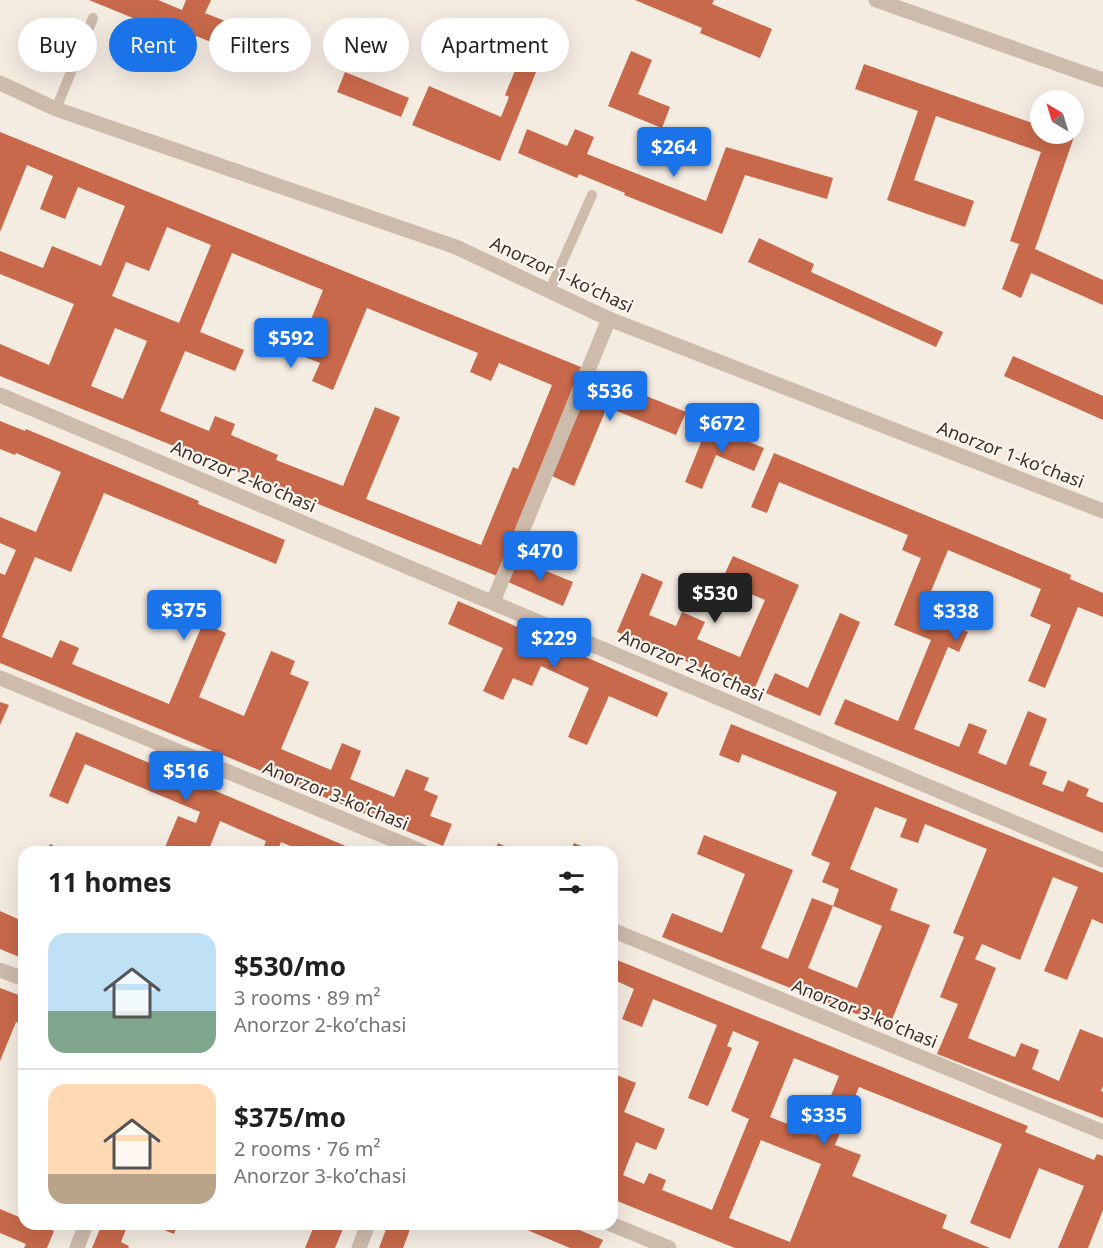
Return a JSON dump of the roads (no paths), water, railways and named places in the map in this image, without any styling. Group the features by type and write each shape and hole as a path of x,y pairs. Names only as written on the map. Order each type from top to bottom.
{"street":[{"path":"876,0 1103,80"},
{"name":"Аnorzor 1-koʼchasi","path":"0,83 57,108 456,246 609,319 1103,511"},
{"path":"493,602 609,319"},
{"name":"Аnorzor 2-koʼchasi","path":"0,395 1103,860"},
{"name":"Аnorzor 3-koʼchasi","path":"0,678 408,846"},
{"name":"Аnorzor 3-koʼchasi","path":"618,932 1103,1132"},
{"path":"0,970 18,977"},
{"path":"618,1227 669,1248"},
{"path":"77,1248 84,1230"},
{"path":"359,1248 366,1230"}],"lane":[{"path":"57,108 71,72"},
{"path":"549,292 592,195"}]}
